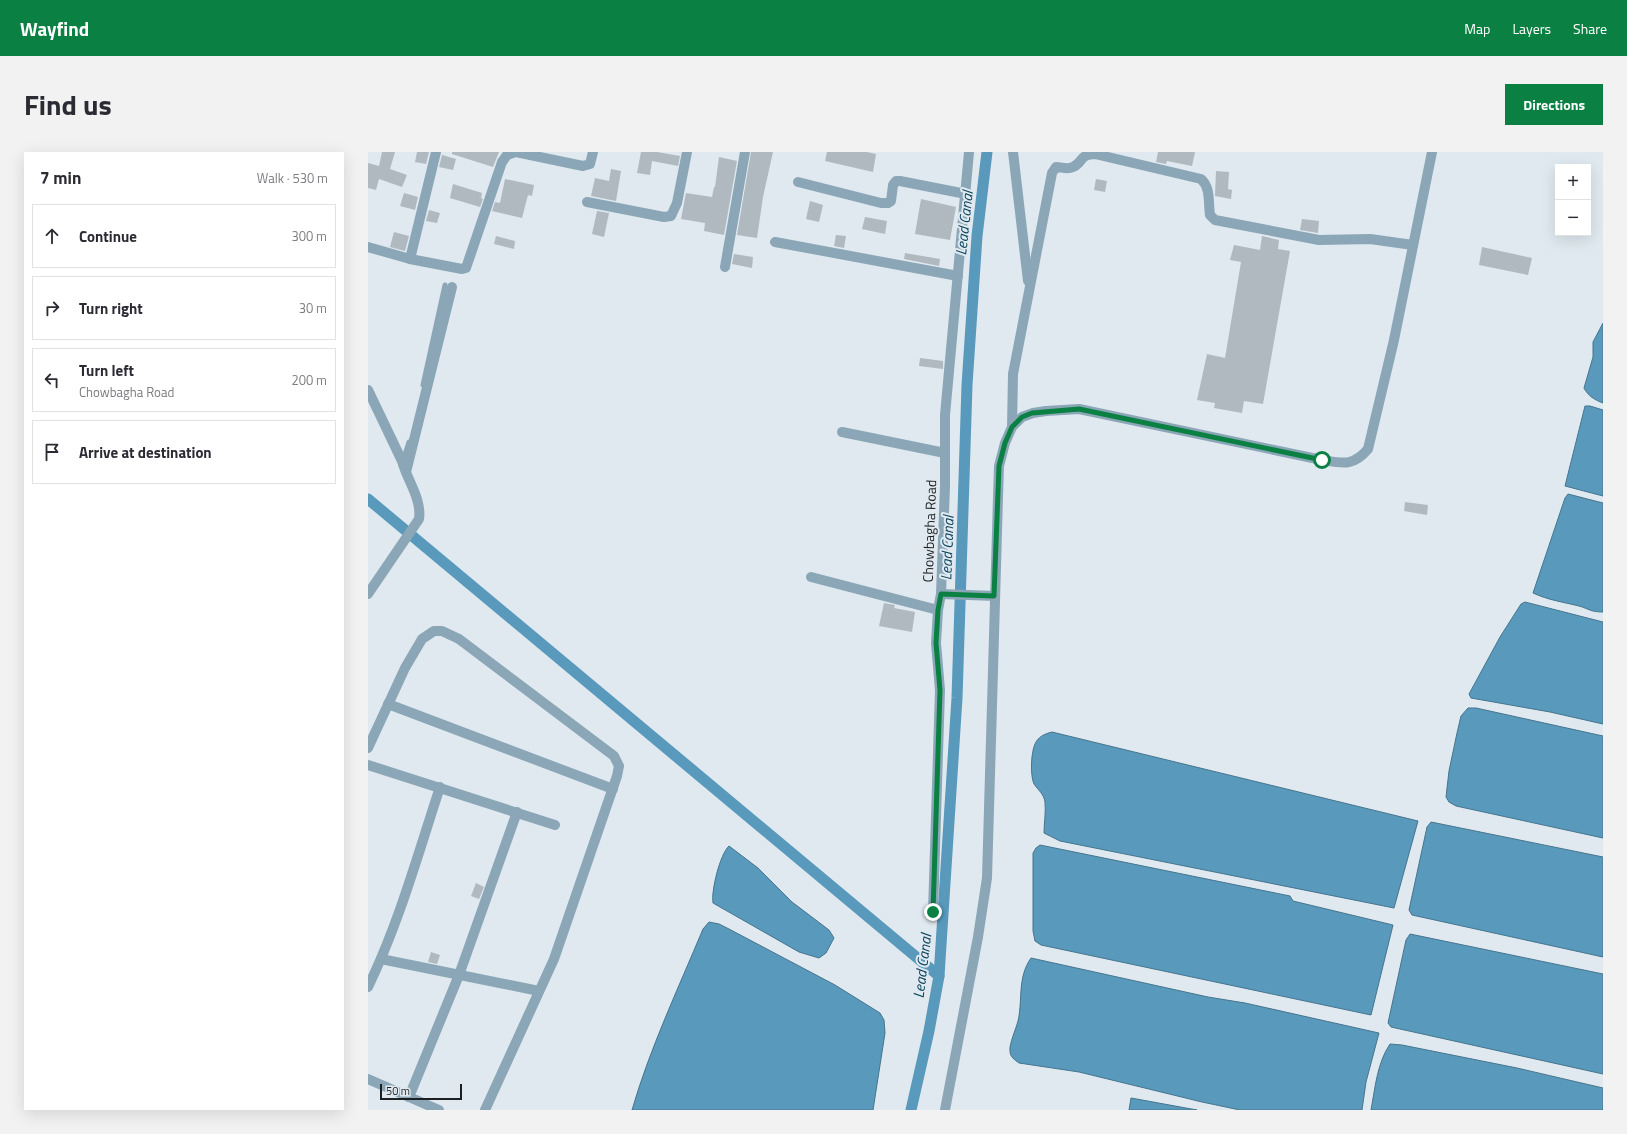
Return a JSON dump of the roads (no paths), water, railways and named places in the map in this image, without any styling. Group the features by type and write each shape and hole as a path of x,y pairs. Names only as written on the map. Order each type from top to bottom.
{"street":[{"path":"410,259 436,152"},
{"path":"368,247 410,259 462,269 466,268 502,162 507,155 516,152 583,166 590,164 593,152"},
{"path":"587,202 664,217 671,216 677,203 687,152"},
{"path":"725,267 744,152"},
{"name":"Chowbagha Road","path":"933,912 940,690 936,643 938,610 941,594 945,415 970,152"},
{"path":"1013,152 1029,291"},
{"path":"945,1110 978,937 987,878 994,596 999,466 1005,443 1012,427 1022,417 1032,413 1079,409 1322,460 1342,463 1358,460 1368,449 1394,340 1432,152"},
{"path":"1012,427 1013,374 1052,173 1056,167 1065,169 1072,168 1082,157 1088,154 1095,154 1201,179 1206,183 1210,215 1215,220 1319,240 1370,239 1413,245"},
{"path":"798,182 881,203 888,203 892,201 893,185 896,181 900,180 966,194"},
{"path":"775,242 958,276"},
{"path":"406,474 448,286"},
{"path":"368,390 402,462 420,512 419,519 368,594"},
{"path":"842,432 945,452"},
{"path":"810,577 938,610"},
{"path":"941,594 994,596"},
{"path":"368,748 405,668 422,639 434,631 442,631 459,639 614,756 619,766 613,789 564,932 485,1110"},
{"path":"388,704 613,789"},
{"path":"368,765 555,825"},
{"path":"368,987 381,959 404,897 440,787"},
{"path":"409,1097 459,975 517,812"},
{"path":"381,959 539,991"},
{"path":"368,1079 438,1110"}],"lane":[{"path":"402,462 411,435 448,286"}],"water":[{"path":"1603,323 1603,403 1597,401 1584,388 1593,357 1593,342"},
{"path":"1585,406 1603,410 1603,496 1565,486"},
{"path":"1568,494 1603,503 1603,612 1593,611 1533,593 1565,498"},
{"path":"1525,602 1603,622 1603,724 1550,712 1471,698 1469,694 1500,637 1521,604"},
{"path":"1468,708 1476,708 1603,736 1603,838 1456,806 1449,802 1446,797 1449,771 1461,716"},
{"path":"1052,732 1418,821 1394,908 1060,841 1044,833 1045,802 1041,792 1034,784 1032,758 1035,744 1038,739"},
{"path":"1431,822 1603,857 1603,957 1412,915 1409,910 1427,827"},
{"path":"1040,845 1290,896 1293,901 1393,925 1371,1015 1041,945 1035,941 1033,931 1033,853"},
{"path":"729,846 758,868 792,902 829,930 834,938 826,953 819,958 799,952 713,903 713,890 719,864"},
{"path":"709,922 719,924 729,929 835,985 880,1013 884,1020 885,1033 873,1110 632,1110 647,1064 665,1019 703,929"},
{"path":"1410,934 1603,974 1603,1074 1391,1027 1388,1023 1406,940"},
{"path":"1031,958 1379,1033 1366,1082 1362,1110 1240,1110 1079,1072 1019,1063 1012,1057 1010,1048 1018,1021 1022,981"},
{"path":"1390,1044 1402,1045 1517,1068 1603,1088 1603,1110 1371,1110 1379,1068"},
{"path":"1131,1098 1197,1110 1129,1110"}],"waterway":[{"name":"Lead Canal","path":"911,1110 929,1031 939,976 957,698 967,385 977,236 987,152"},
{"path":"368,499 939,976"}]}
